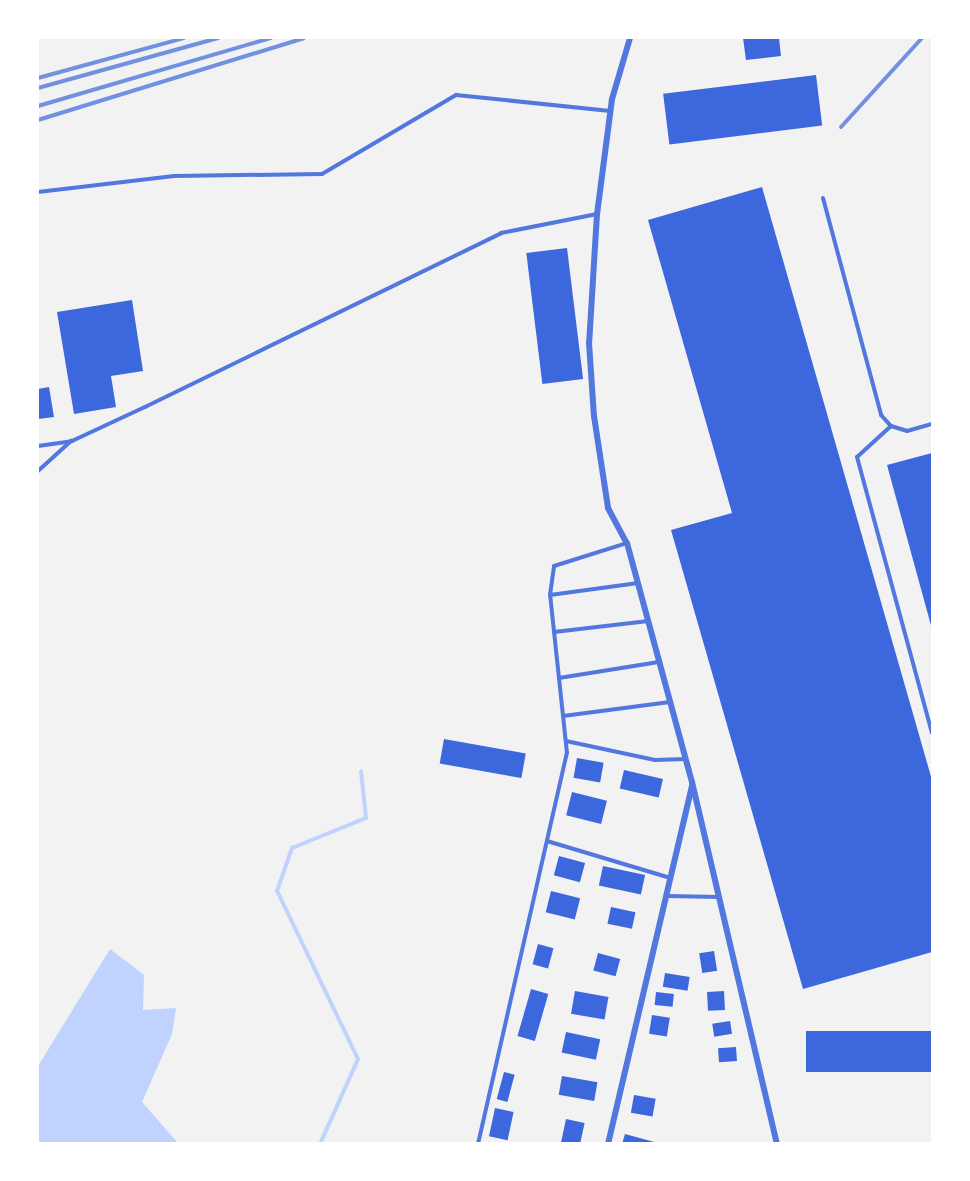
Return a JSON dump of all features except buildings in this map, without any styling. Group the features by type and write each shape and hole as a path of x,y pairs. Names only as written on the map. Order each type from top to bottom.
{"street":[{"path":"630,38 610,111 597,214 589,343 594,416 608,508 627,543 686,759 777,1143"},
{"path":"608,1143 692,782"}],"lane":[{"path":"38,192 174,176 322,174 456,95 610,111"},
{"path":"823,198 881,415 891,426 907,431 933,424"},
{"path":"38,471 72,441 501,233 597,214"},
{"path":"891,426 857,457 933,733"},
{"path":"38,446 72,441"},
{"path":"478,1143 547,841 566,741 550,595 554,566 627,543"},
{"path":"550,595 638,583"},
{"path":"554,632 648,621"},
{"path":"559,678 659,662"},
{"path":"563,716 670,702"},
{"path":"566,741 655,760 686,759"},
{"path":"547,841 670,879"},
{"path":"666,896 720,897"}],"water":[{"path":"110,949 144,975 143,1010 176,1008 172,1034 142,1102 178,1143 38,1143 38,1066"}],"waterway":[{"path":"320,1144 358,1059 277,891 292,848 366,818 361,771"}],"railway":[{"path":"38,78 184,38"},
{"path":"38,88 218,38"},
{"path":"38,106 271,38"},
{"path":"38,120 304,38"},
{"path":"841,127 922,38"}]}
